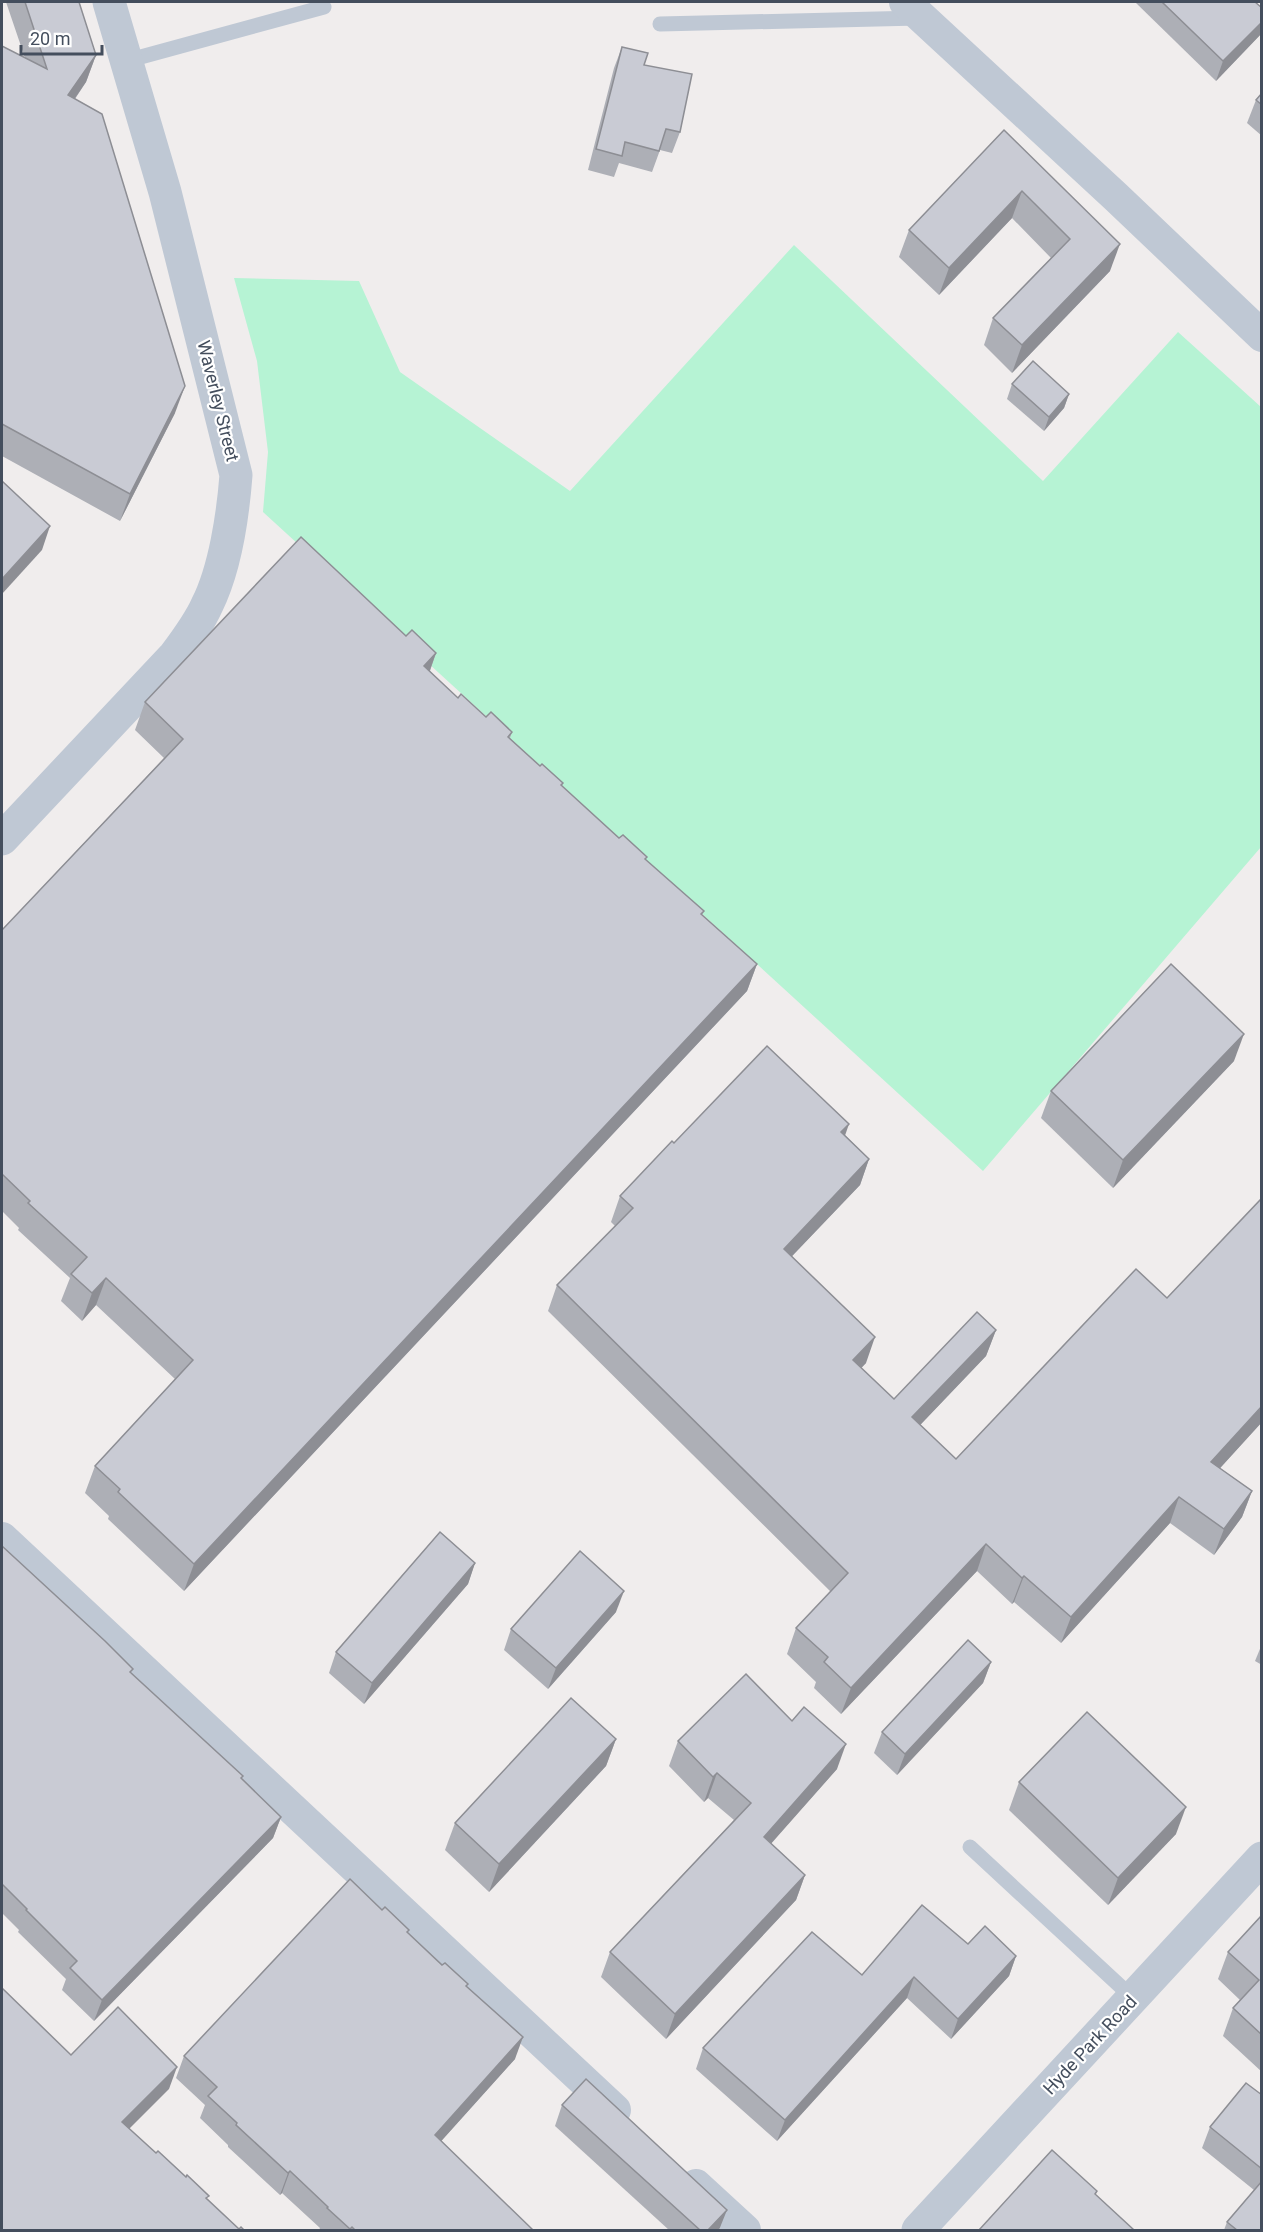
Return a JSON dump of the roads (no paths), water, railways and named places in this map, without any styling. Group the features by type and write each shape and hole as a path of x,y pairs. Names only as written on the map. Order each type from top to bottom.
{"street":[{"name":"Waverley Street","path":"2,839 175,655 192,632 208,603 217,579 233,507 236,475 165,192 109,2"},
{"path":"914,10 1262,336"},
{"path":"2,1538 640,2133"},
{"name":"Hyde Park Road","path":"918,2230 1262,1858"},
{"path":"675,2165 745,2230"}],"lane":[{"path":"126,61 324,7"},
{"path":"660,24 914,10"},
{"path":"970,1847 1133,1998"}]}
